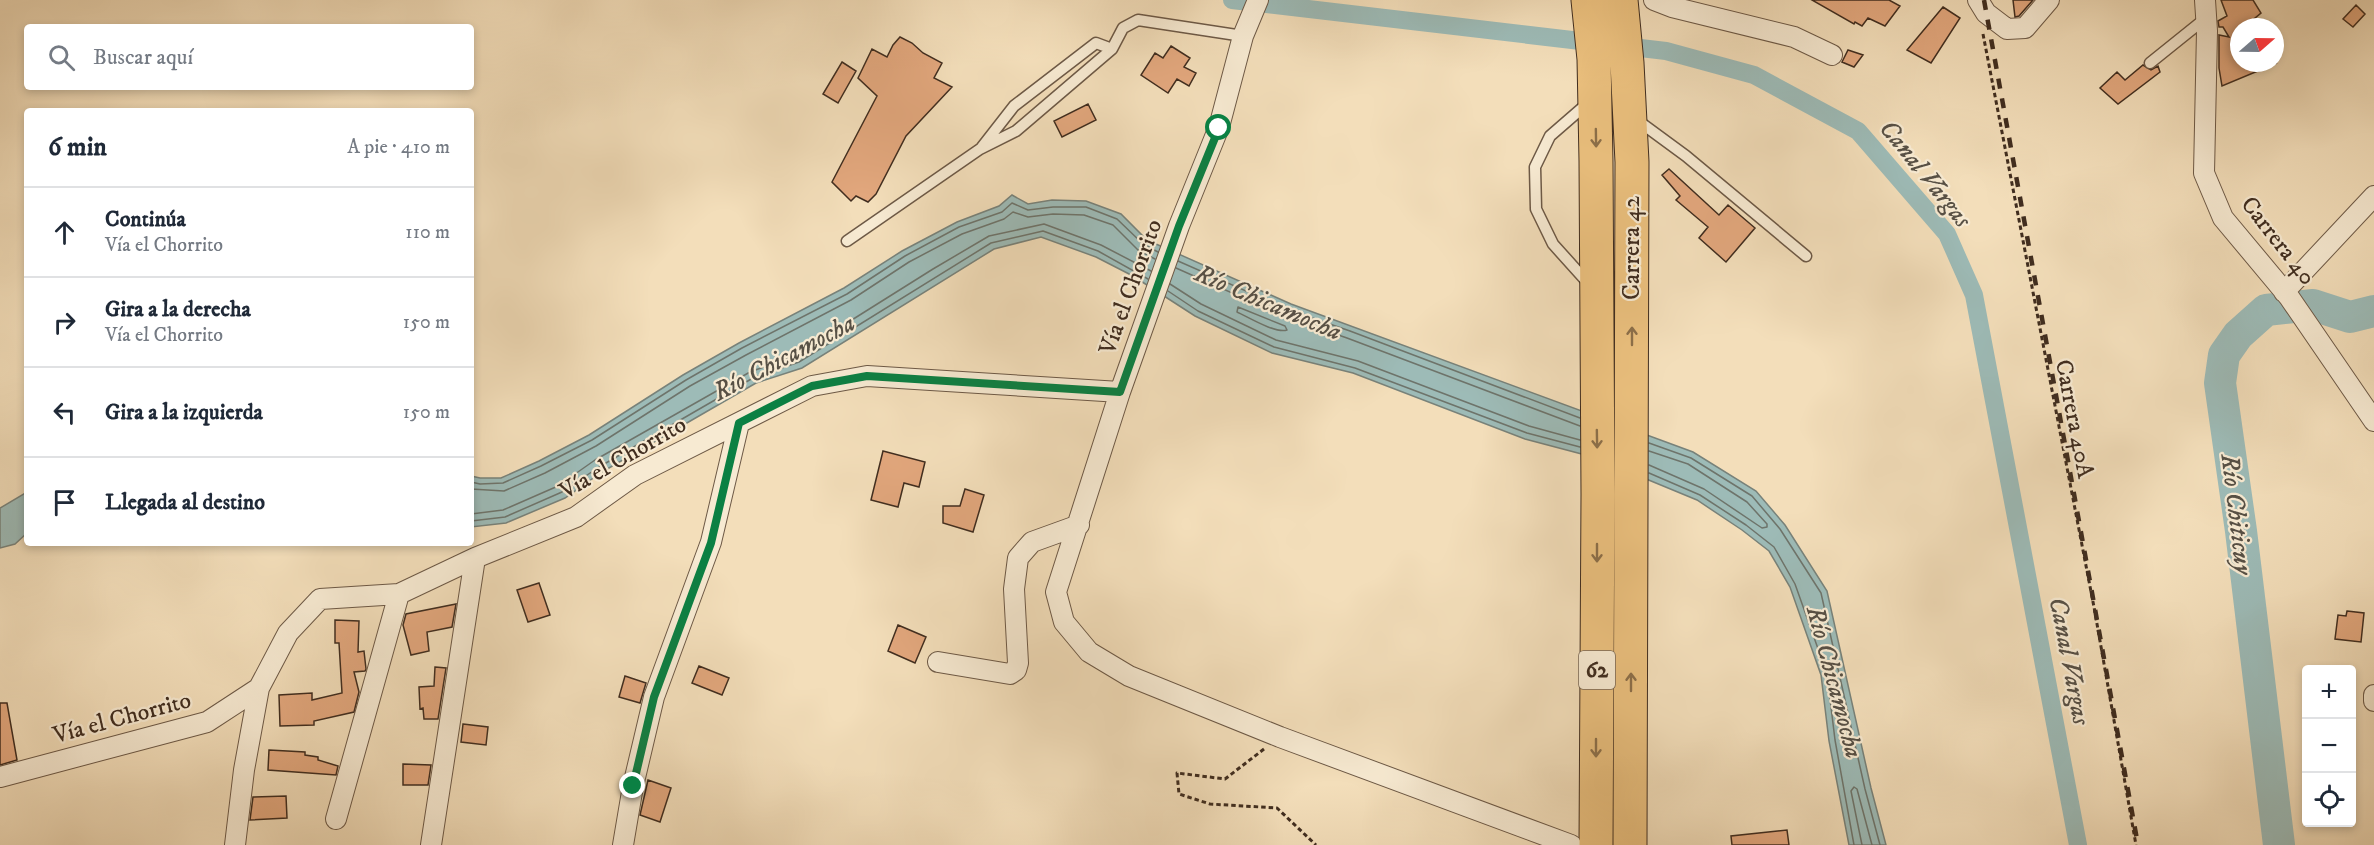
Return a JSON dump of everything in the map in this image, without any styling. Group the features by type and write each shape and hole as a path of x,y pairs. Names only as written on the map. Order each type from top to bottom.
{"highway":[{"name":"Carrera 42","path":"1589,6 1595,97 1598,494 1596,845"},
{"name":"Carrera 42","path":"1622,9 1632,162 1630,845"}],"street":[{"path":"1654,0 1672,7 1794,37 1832,55"},
{"path":"1977,0 1986,13 2007,29 2025,28 2049,0"},
{"name":"Vía el Chorrito","path":"0,777 207,723 259,688 288,633 320,599 399,594 475,558 576,517 635,475 812,386 867,376 1120,392 1179,226 1219,128 1243,36 1255,8"},
{"name":"Carrera 40","path":"2205,9 2207,31 2204,173 2223,218 2287,294 2374,421"},
{"path":"2287,294 2374,196"},
{"path":"1120,392 1056,592 1064,622 1089,652 1129,676 1280,737 1571,845"},
{"path":"622,845 654,697 711,543 739,423"},
{"path":"938,662 1011,674 1016,670 1018,663 1014,590 1018,558 1032,542 1078,525"},
{"path":"431,845 475,558"},
{"path":"336,819 399,594"},
{"path":"235,845 244,770 259,688"},
{"path":"2374,695 2374,701"}],"lane":[{"path":"2150,63 2205,9"},
{"path":"847,241 980,149 1016,131 1112,50 1123,28 1138,20 1243,36"},
{"path":"980,149 1014,105 1086,50 1096,43 1112,50"},
{"path":"1595,97 1550,136 1535,166 1536,209 1553,243 1596,292"},
{"path":"1629,115 1686,156 1806,256"}],"path":[{"name":"Carrera 40A","path":"1981,23 2094,607 2136,845"},
{"path":"1280,737 1225,779 1177,773 1179,794 1210,804 1277,808 1316,845"}],"water":[{"name":"Río Chicamocha","path":"1012,195 1028,204 1052,200 1086,201 1121,214 1147,240 1291,304 1693,452 1756,491 1785,525 1827,591 1886,845 1849,845 1829,741 1821,675 1790,587 1769,551 1742,530 1697,500 1593,457 1525,439 1353,373 1272,353 1195,316 1133,276 1096,257 1041,237 994,249 802,368 756,383 602,472 565,498 506,523 474,527 474,477 501,478 539,461 589,435 683,375 739,343 844,288 902,251 957,222 999,206"},
{"path":"24,494 24,536 15,544 0,548 0,508"}],"building":[{"path":"1812,0 1889,0 1900,6 1885,26 1868,18 1862,26 1855,22 1854,24"},
{"path":"2013,0 2033,0 2019,16 2015,17"},
{"path":"2221,0 2253,0 2261,13 2255,18 2230,18 2230,72 2255,72 2222,86 2219,68 2219,35 2229,37 2223,27 2219,27 2218,21 2227,16"},
{"path":"2356,5 2365,14 2353,27 2343,19"},
{"path":"1943,7 1960,18 1931,63 1907,50"},
{"path":"900,37 942,63 934,78 952,87 906,136 876,194 868,202 856,196 851,201 832,182 877,96 858,78 872,49 887,57"},
{"path":"1171,46 1190,58 1184,67 1196,73 1189,86 1177,79 1168,93 1141,75 1155,53 1163,58"},
{"path":"1848,50 1863,55 1854,67 1842,62"},
{"path":"842,62 856,71 838,103 823,94"},
{"path":"2143,65 2151,70 2158,66 2160,72 2118,104 2100,88 2117,72 2125,80"},
{"path":"1088,104 1096,120 1062,137 1054,121"},
{"path":"1669,169 1719,215 1728,205 1755,228 1726,262 1699,238 1708,227 1676,200 1680,196 1662,175"},
{"path":"883,451 925,462 919,487 904,483 898,507 871,500"},
{"path":"965,489 984,495 973,532 943,523 943,506 960,506"},
{"path":"539,583 550,615 528,622 517,590"},
{"path":"456,604 452,627 427,632 429,651 411,655 403,625 406,614"},
{"path":"2347,611 2364,613 2361,642 2335,639 2338,615 2346,616"},
{"path":"335,620 359,621 358,652 364,651 366,669 354,672 359,692 354,712 314,721 314,725 280,726 279,695 312,693 312,700 342,693 339,643 335,643"},
{"path":"898,625 926,637 915,663 888,651"},
{"path":"699,666 729,678 722,695 692,683"},
{"path":"435,667 446,668 438,719 424,719 423,708 420,709 419,687 434,686"},
{"path":"625,676 646,683 640,703 619,697"},
{"path":"0,703 7,703 17,760 0,765"},
{"path":"463,724 488,727 486,745 461,742"},
{"path":"269,750 305,752 305,755 318,757 318,760 338,766 336,775 268,770"},
{"path":"403,764 431,765 428,785 403,785"},
{"path":"648,780 671,788 660,822 640,815"},
{"path":"286,796 287,818 250,820 253,797"},
{"path":"1787,830 1789,845 1732,845 1731,836"}],"waterway":[{"name":"Canal Vargas","path":"1232,0 1666,51 1754,75 1858,131 1947,234 1974,295 2078,845"},
{"name":"Río Chiticuy","path":"2279,845 2241,531 2220,383 2224,355 2238,335 2266,310 2313,305 2350,317 2374,311"}],"railway":[{"path":"1984,0 2138,845"}],"route":[{"path":"633,786 654,697 711,543 739,423 812,386 867,376 1120,392 1179,226 1219,128"}]}
